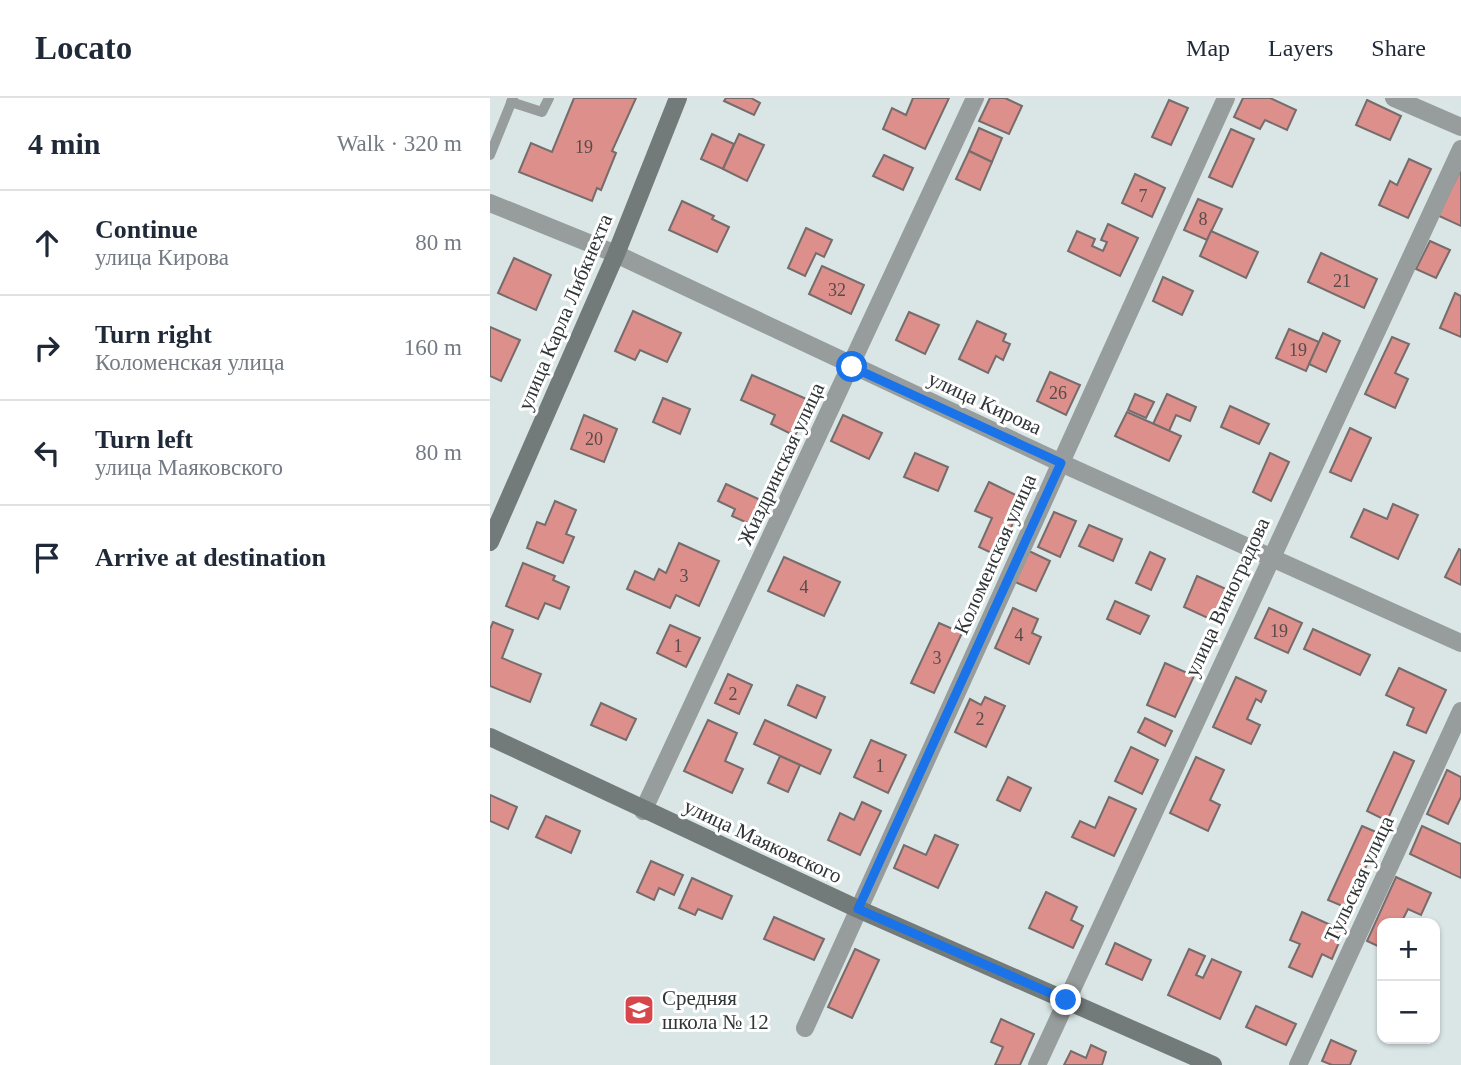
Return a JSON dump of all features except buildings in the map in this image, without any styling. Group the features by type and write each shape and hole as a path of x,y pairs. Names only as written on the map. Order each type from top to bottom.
{"street":[{"name":"улица Карла Либкнехта","path":"490,542 616,254 678,98"},
{"name":"Жиздринская улица","path":"643,811 975,98"},
{"name":"Коломенская улица","path":"805,1028 1227,98"},
{"path":"1394,98 1461,127"},
{"name":"улица Виноградова","path":"1037,1065 1461,149"},
{"name":"улица Кирова","path":"490,204 616,254 852,367 1461,643"},
{"name":"Тульская улица","path":"1298,1065 1461,711"},
{"name":"улица Маяковского","path":"490,737 643,811 858,909 1213,1065"}],"lane":[{"path":"490,155 512,100 541,112 549,98"}],"place":[{"name":"Средняя школа № 12","path":"639,1010"}],"route":[{"path":"852,367 1061,463 858,909 1066,1000"}]}
